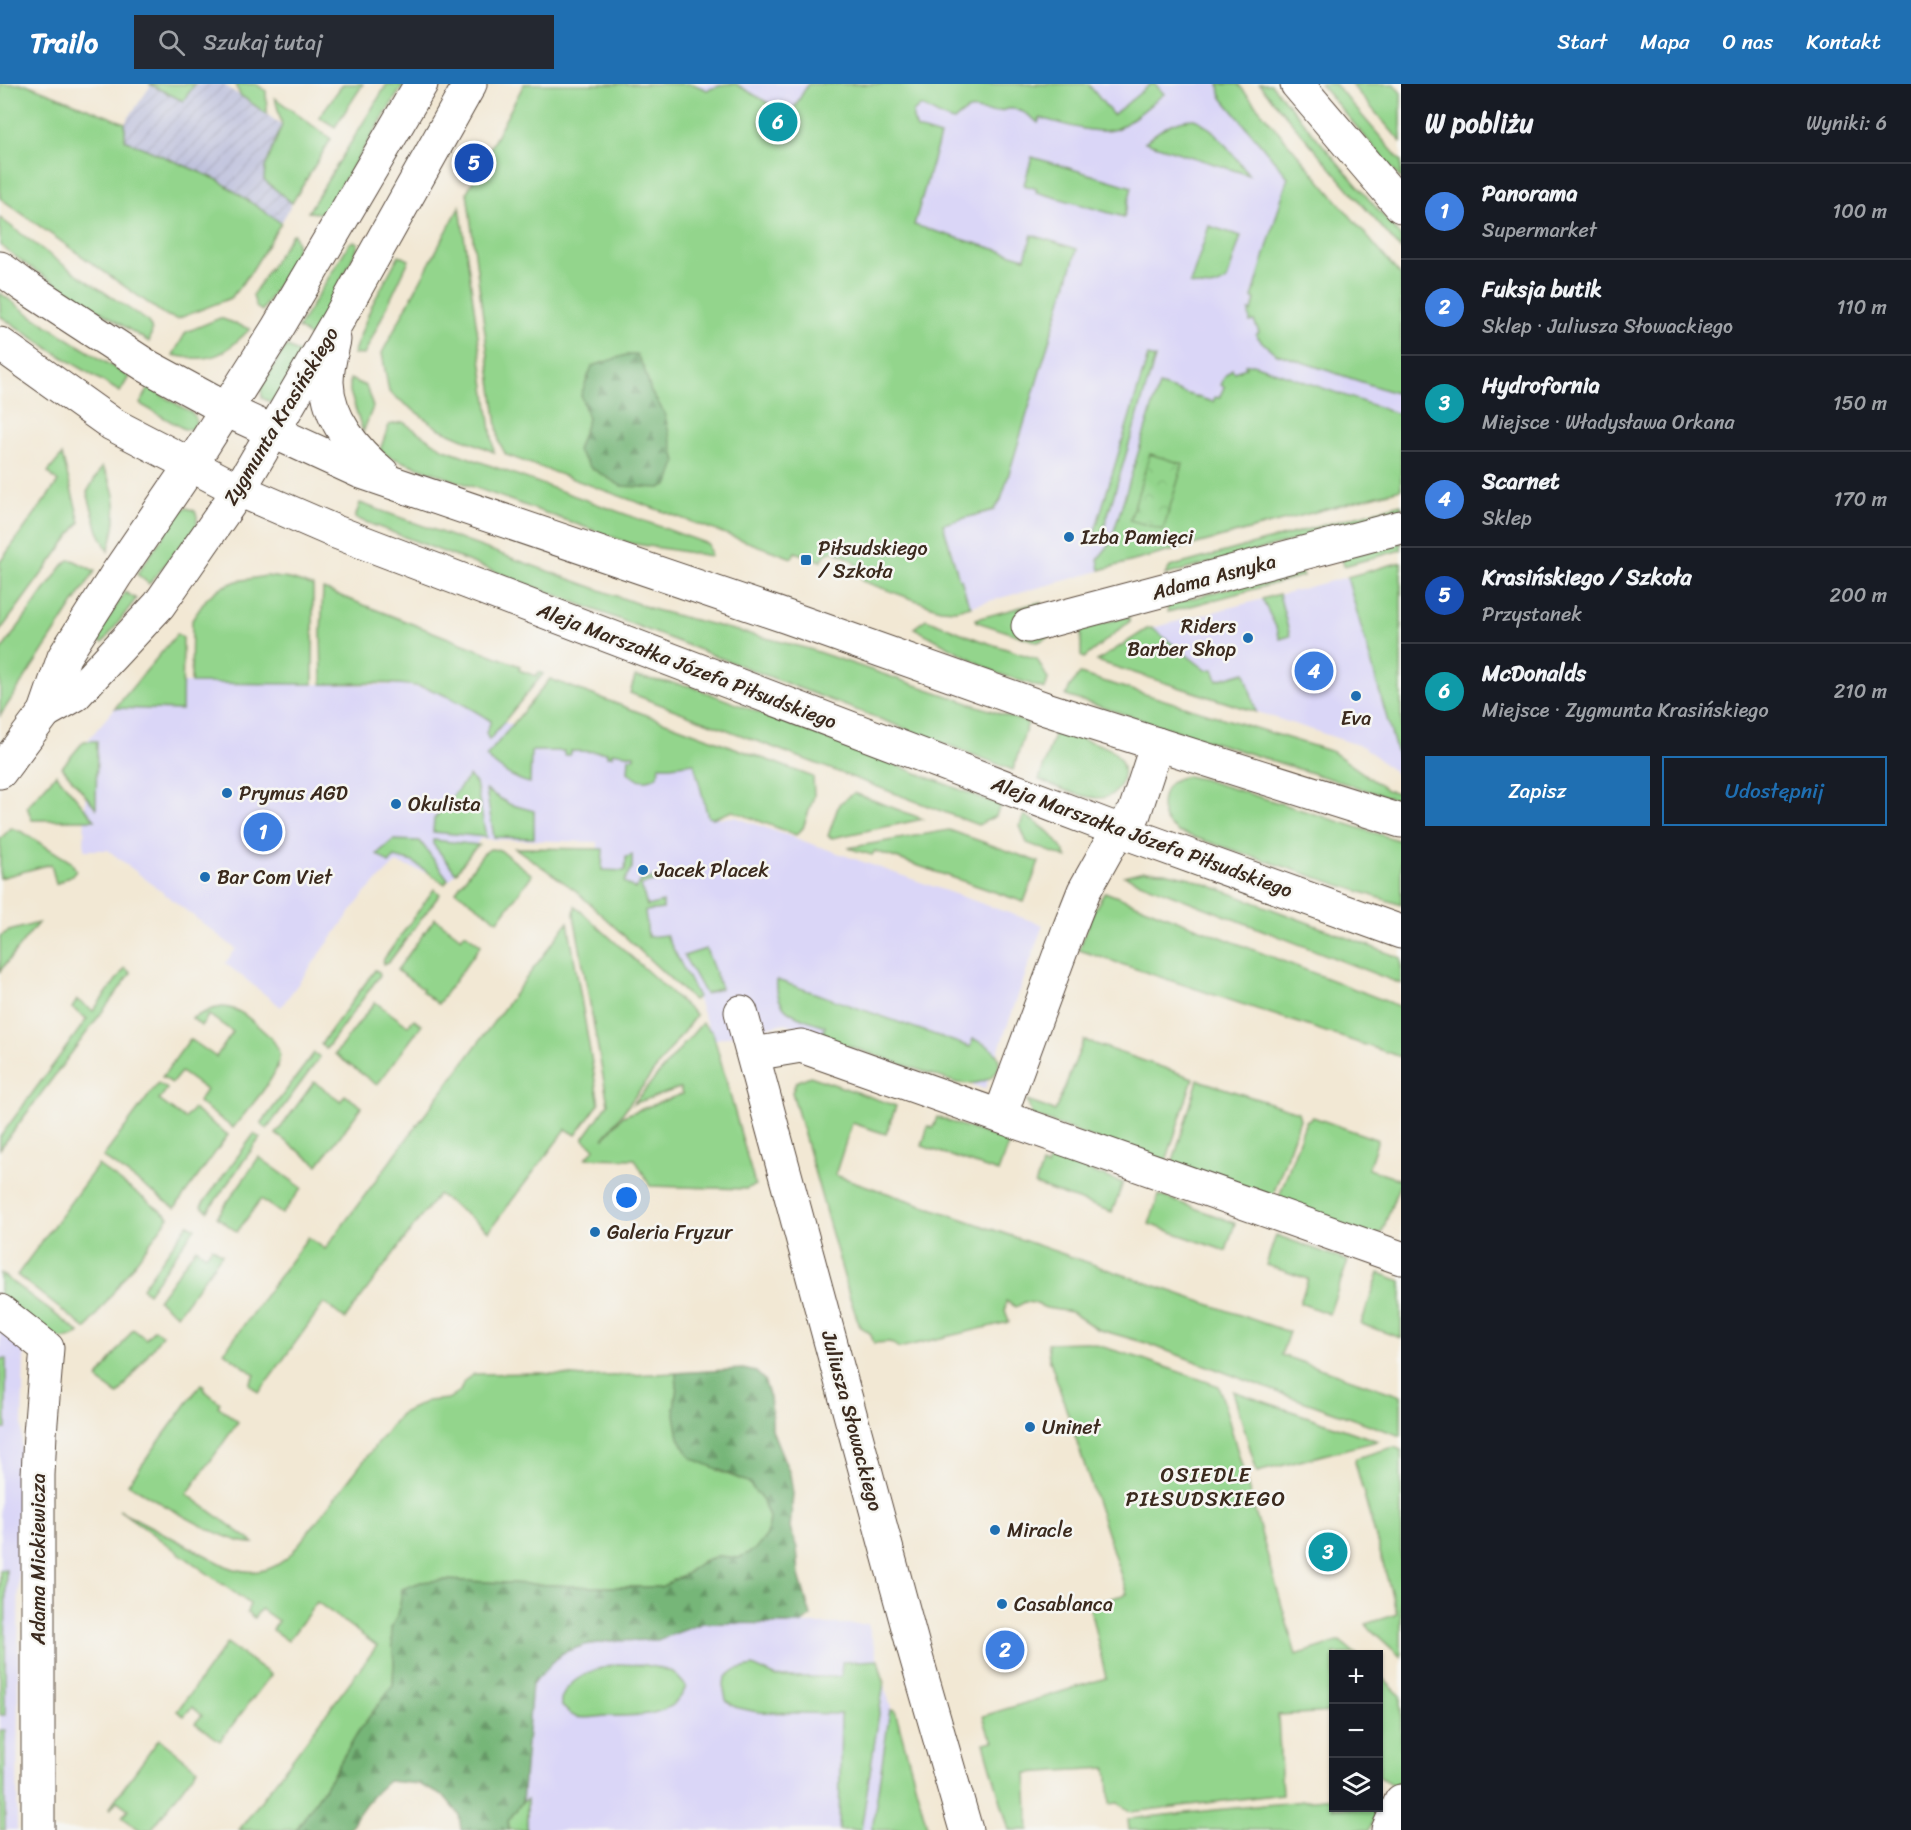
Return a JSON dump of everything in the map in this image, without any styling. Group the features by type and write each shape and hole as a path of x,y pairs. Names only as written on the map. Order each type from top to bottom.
{"street":[{"name":"Zygmunta Krasińskiego","path":"0,772 45,711 64,657 116,575 191,465 300,291 421,84"},
{"name":"Zygmunta Krasińskiego","path":"45,711 75,695 159,605 239,490 338,320 470,84"},
{"path":"1297,84 1401,206"},
{"path":"0,268 147,366 226,409 361,472 787,617 1046,710 1401,821"},
{"path":"338,320 327,383 333,408 344,431 359,453 402,486"},
{"name":"Aleja Marszałka Józefa Piłsudskiego","path":"0,344 112,424 239,490 346,536 1118,830 1401,932"},
{"name":"Adama Asnyka","path":"1028,626 1401,527"},
{"path":"1000,1116 1072,920 1092,876 1118,830 1134,814 1157,744"},
{"name":"Juliusza Słowackiego","path":"741,1012 913,1647 966,1830"},
{"path":"753,1054 801,1046 1401,1258"},
{"name":"Adama Mickiewicza","path":"0,1311 47,1348 38,1475 38,1830"},
{"path":"1388,1830 1401,1801"}],"shaded area":[{"path":"152,84 223,84 293,133 264,180 292,203 281,223 218,180 125,140 125,123"},
{"path":"606,84 1238,84 1401,276 1401,489 956,610"},
{"path":"1347,577 1401,768 1401,778 1364,747 1215,698 1197,664 1152,628"},
{"path":"182,683 403,685 428,689 462,702 492,721 513,724 634,755 634,758 631,757 628,761 644,780 655,778 658,775 658,766 694,762 708,817 735,817 1043,925 985,1089 785,1023 713,1040 696,995 632,943 597,872 598,842 480,839 450,880 396,863 364,894 281,1007 225,963 236,949 108,850 84,850 87,741 115,708 182,710"},
{"path":"0,1326 14,1337 24,1355 19,1530 17,1830 0,1830"},
{"path":"491,1623 868,1624 924,1830 489,1830"}],"green space":[{"path":"0,84 26,84 125,123 125,140 218,180 281,223 251,272 231,298 177,319 165,315 0,198"},
{"path":"149,84 195,84 183,101"},
{"path":"235,84 256,84 266,91 267,114 240,95"},
{"path":"343,84 363,84 335,127 319,117"},
{"path":"387,84 404,84 325,211 308,212"},
{"path":"524,84 693,84 707,90 726,84 736,84 770,104 760,122 779,134 808,84 1088,84 1113,115 1151,84 1155,84 1164,94 1130,121 1118,128 1101,131 1040,118 1038,123 1016,109 986,112 974,109 966,111 954,121 920,106 913,112 917,129 940,136 914,225 1025,258 1032,235 1077,249 1001,500 994,510 943,524 959,579 961,579 971,606 956,610 940,609 862,581 853,561 833,551 826,554 821,561 795,552 792,558 506,455 499,442 467,192"},
{"path":"1219,84 1238,84 1401,276 1401,395 1275,353 1256,335 1259,332 1254,321 1250,322 1249,311 1252,311 1255,299 1252,298 1288,177 1223,99"},
{"path":"1259,84 1271,84 1401,237 1401,250"},
{"path":"1320,84 1335,84 1401,161 1401,179"},
{"path":"1351,84 1394,84 1401,93 1401,142"},
{"path":"275,98 331,139 292,203 264,180 265,168 282,125"},
{"path":"1187,119 1202,122 1217,135 1249,175 1145,142 1168,126"},
{"path":"1032,157 1132,187 1124,217 1036,192 1037,189 1024,185"},
{"path":"460,206 494,452 438,428 389,392 382,353"},
{"path":"0,218 58,261 146,320 152,330 149,342 31,268 0,245"},
{"path":"1209,226 1241,236 1227,279 1219,285 1205,287 1190,284"},
{"path":"292,234 297,243 296,255 262,311 256,307 253,295"},
{"path":"353,241 358,243 357,249 312,338 298,328"},
{"path":"399,255 409,260 364,355 353,354 371,307"},
{"path":"0,293 129,377 120,392 0,316"},
{"path":"220,318 250,329 224,351 208,358 173,355 186,332"},
{"path":"286,346 303,355 276,401 270,402 262,398 261,387"},
{"path":"626,355 637,355 644,368 651,392 664,412 676,462 669,484 660,488 621,486 591,468 577,450 588,419 581,395 592,366"},
{"path":"1148,356 1155,358 1103,531 1097,542 1091,544"},
{"path":"1253,364 1401,415 1401,489 1100,570 1098,559 1110,544 1159,385 1213,402 1215,397 1219,398 1224,387 1221,385 1225,376 1232,369 1234,372 1246,368 1245,365"},
{"path":"350,379 366,386 373,407 363,432 350,392"},
{"path":"149,388 191,412 195,416 196,423 191,429 184,429 140,404"},
{"path":"403,422 442,448 708,544 711,556 629,543 390,457 380,450 389,425"},
{"path":"1150,454 1183,464 1163,530 1130,520"},
{"path":"62,455 80,522 0,631 0,562 58,482 48,472"},
{"path":"102,467 112,487 116,508 114,529 108,551 98,531 87,492"},
{"path":"360,503 655,610 809,649 1028,723 1013,770 355,518"},
{"path":"1401,504 1401,512 1165,575 1170,567"},
{"path":"182,509 195,511 197,526 149,584 137,574"},
{"path":"1401,542 1401,550 1344,566 1342,558"},
{"path":"69,560 95,571 0,716 0,652 63,565"},
{"path":"1401,562 1401,768 1347,577"},
{"path":"1300,569 1303,576 1168,612 1167,605"},
{"path":"266,576 290,579 313,586 313,684 191,683 192,620 207,598 220,588 237,581"},
{"path":"323,589 520,666 519,670 536,676 539,672 543,674 489,740 486,733 491,721 461,703 429,689 391,683 322,684"},
{"path":"125,592 136,599 103,643 99,642 96,638"},
{"path":"1279,594 1290,636 1280,639 1262,599"},
{"path":"1040,602 1043,605 1051,636 1038,642 977,622 976,619"},
{"path":"1129,616 1129,622 1084,658 1081,656 1081,629"},
{"path":"926,619 1037,659 1048,679 1045,689 997,673 914,628"},
{"path":"1152,628 1206,670 1213,669 1217,680 1245,672 1256,712 1097,661"},
{"path":"177,634 183,638 182,710 115,708"},
{"path":"1080,674 1333,752 1387,790 1401,794 1401,801 1066,696 1070,686"},
{"path":"635,677 690,686 1000,805 996,816 978,825 630,693"},
{"path":"550,679 813,777 814,796 803,828 796,835 733,811 713,818 708,817 694,763 659,766 658,775 642,780 628,772 629,758 634,758 634,755 612,752 612,756 607,756 607,752 571,751 570,755 564,755 564,751 531,751 530,783 512,776 486,757"},
{"path":"1055,732 1113,751 1123,766 1123,776 1118,789 1110,795 1099,798 1087,797 1039,780"},
{"path":"84,741 97,741 96,808 62,767"},
{"path":"56,774 95,820 32,820 27,807"},
{"path":"469,776 476,783 486,837 433,832 434,819"},
{"path":"1187,776 1401,841 1401,905 1178,832 1169,825 1164,817 1162,800 1169,785 1176,779"},
{"path":"486,790 509,804 534,811 534,838 494,837"},
{"path":"854,793 923,819 832,838 828,836 839,804"},
{"path":"1024,815 1059,843 1067,858 1027,843 1020,826"},
{"path":"11,828 22,832 71,862 76,870 72,875 56,884 51,864 0,878 0,839"},
{"path":"949,830 1039,862 1024,902 875,851 872,855 848,848"},
{"path":"393,840 420,841 448,879 445,884 413,862 395,857 389,863 377,854"},
{"path":"433,840 479,845 456,873 433,844"},
{"path":"515,848 603,849 602,870 625,871 626,857 632,855 632,868 624,882 635,889 641,881 656,877 657,881 641,885 647,906 663,902 663,909 645,911 648,937 666,935 698,997 693,1000 575,890"},
{"path":"490,849 500,850 532,875 498,921 456,891 483,854"},
{"path":"1144,871 1164,872 1190,878 1401,958 1401,984 1124,876"},
{"path":"434,889 440,894 389,962 383,964 384,959"},
{"path":"1105,892 1401,1007 1401,1057 1079,950 1094,910"},
{"path":"575,906 696,1015 603,1139 623,1116 682,1094 680,1088 633,1104 702,1023 713,1033 755,1185 746,1189 650,1186 635,1159 586,1158 595,1148 583,1139 608,1104 574,915"},
{"path":"435,918 461,938 465,933 481,945 438,1004 422,991 423,989 397,970"},
{"path":"568,922 599,1104 576,1135 566,1129 489,1231 438,1194 345,1319 324,1303 259,1393 249,1384 255,1375 224,1352 308,1237 325,1249"},
{"path":"38,923 0,971 0,936 9,931"},
{"path":"706,949 721,988 705,994 684,956"},
{"path":"125,968 131,973 0,1149 0,1137 87,1019 72,1008 77,1000 93,1011"},
{"path":"375,970 380,975 326,1049 321,1044"},
{"path":"777,980 970,1047 973,1039 987,1045 996,1053 999,1061 998,1069 993,1076 984,1081 957,1083 822,1037 825,1026 798,1016 784,1007 777,991"},
{"path":"375,1002 408,1026 414,1019 422,1025 377,1085 335,1054"},
{"path":"223,1007 238,1011 251,1020 271,1038 279,1053 279,1061 270,1081 233,1128 198,1102 206,1090 181,1072 172,1083 162,1077 190,1039 216,1057 233,1032 209,1015 201,1026 192,1018"},
{"path":"1084,1040 1193,1078 1165,1165 1032,1115 1027,1101 1055,1111"},
{"path":"314,1053 320,1057 267,1129 261,1124"},
{"path":"810,1076 896,1106 886,1134 852,1123 835,1175 1289,1332 1281,1355 1401,1396 1401,1436 1146,1343 1097,1329 1071,1312 1046,1308 1034,1303 1025,1302 1016,1307 1006,1301 1005,1310 1009,1322 899,1348 890,1342 874,1343 870,1333 860,1327 850,1298 792,1092 796,1082"},
{"path":"1198,1080 1298,1112 1300,1119 1273,1195 1266,1200 1171,1168"},
{"path":"314,1082 341,1101 345,1095 362,1107 318,1165 276,1134"},
{"path":"158,1083 167,1089 159,1100 185,1119 193,1109 228,1135 175,1208 103,1157"},
{"path":"937,1117 1009,1142 998,1172 922,1146 928,1126 933,1128"},
{"path":"1313,1117 1378,1140 1368,1169 1401,1180 1382,1232 1374,1237 1280,1202 1279,1197 1306,1121"},
{"path":"254,1134 260,1138 208,1211 201,1206"},
{"path":"259,1157 302,1188 282,1214 261,1199 237,1232 217,1217"},
{"path":"1051,1157 1123,1183 1112,1212 1035,1185 1042,1165 1047,1167"},
{"path":"98,1165 169,1217 86,1329 17,1275"},
{"path":"1159,1195 1235,1223 1226,1251 1149,1224"},
{"path":"188,1224 195,1228 148,1293 142,1288"},
{"path":"1276,1235 1348,1261 1329,1314 1300,1303 1308,1279 1266,1265"},
{"path":"212,1247 222,1254 177,1315 158,1300 196,1248 206,1255"},
{"path":"0,1273 80,1333 68,1338 55,1337 0,1296"},
{"path":"1379,1273 1401,1281 1401,1338 1361,1324"},
{"path":"133,1329 146,1339 154,1329 162,1335 118,1395 97,1379"},
{"path":"1086,1342 1219,1386 1296,1655 1340,1641 1351,1650 1329,1650 1329,1712 1278,1715 1282,1794 1131,1812 1118,1803 1110,1804 1107,1768 1026,1773 1029,1830 1009,1830 984,1743 994,1741 988,1732 983,1716 1106,1678 1089,1604 1127,1594 1049,1357 1047,1343"},
{"path":"0,1359 6,1359 6,1429 0,1429"},
{"path":"743,1369 756,1372 764,1380 770,1398 772,1430 790,1474 793,1494 790,1528 797,1548 799,1575 811,1616 801,1624 703,1623 658,1640 610,1641 585,1645 562,1653 532,1684 522,1802 508,1821 509,1830 461,1830 459,1814 445,1797 419,1784 388,1781 366,1803 349,1830 296,1830 358,1732 393,1685 394,1662 391,1628 399,1612 402,1589 421,1582 445,1580 593,1587 661,1587 702,1562 718,1556 739,1558 756,1549 767,1535 769,1517 763,1501 748,1482 691,1458 679,1438 674,1409 676,1373"},
{"path":"541,1373 584,1377 676,1373 674,1409 718,1471 748,1482 763,1501 769,1517 767,1535 756,1549 739,1558 718,1556 702,1561 684,1575 661,1587 593,1587 445,1580 421,1582 403,1589 399,1612 391,1628 394,1662 393,1685 358,1732 296,1830 239,1830 377,1646 317,1602 288,1641 273,1630 278,1621 261,1609 254,1618 247,1612 250,1604 119,1510 226,1566 253,1572 269,1569 292,1553 400,1414 427,1401 448,1399 460,1391 464,1381 474,1374"},
{"path":"201,1384 203,1389 220,1403 218,1406 238,1422 187,1494 254,1543 242,1542 209,1529 128,1484"},
{"path":"1233,1391 1378,1441 1257,1472"},
{"path":"1394,1447 1401,1450 1401,1657 1365,1624 1397,1614 1355,1462 1356,1458"},
{"path":"6,1569 5,1715 0,1715 0,1570"},
{"path":"227,1643 271,1675 220,1741 195,1723 202,1715 192,1707 184,1716 177,1711"},
{"path":"878,1660 884,1682 861,1830 839,1830 841,1714 757,1712 735,1707 726,1700 723,1685 726,1677 735,1670 753,1666 777,1677 841,1677 842,1662"},
{"path":"616,1664 645,1665 673,1672 686,1686 672,1705 651,1713 579,1718 562,1707 562,1697 577,1679 592,1671"},
{"path":"1383,1679 1401,1696 1401,1777 1396,1787 1383,1779"},
{"path":"890,1710 895,1710 928,1830 872,1830"},
{"path":"0,1730 5,1730 5,1830 0,1830"},
{"path":"159,1739 197,1769 151,1830 140,1830 122,1817 128,1809 117,1801 109,1808"},
{"path":"1329,1798 1329,1812 1377,1812 1369,1830 1129,1830 1128,1819"},
{"path":"527,1799 527,1830 509,1830 508,1821 522,1802"}],"place":[{"name":"McDonalds","path":"778,122"},
{"name":"Krasińskiego / Szkoła","path":"474,163"},
{"name":"Izba Pamięci","path":"1069,537"},
{"name":"Piłsudskiego / Szkoła","path":"806,560"},
{"name":"Riders Barber Shop","path":"1248,638"},
{"name":"Scarnet","path":"1314,671"},
{"name":"Eva","path":"1356,696"},
{"name":"Prymus AGD","path":"227,793"},
{"name":"Okulista","path":"396,804"},
{"name":"Panorama","path":"263,832"},
{"name":"Jacek Placek","path":"643,870"},
{"name":"Bar Com Viet","path":"205,877"},
{"name":"Galeria Fryzur","path":"595,1232"},
{"name":"Uninet","path":"1030,1427"},
{"name":"Miracle","path":"995,1530"},
{"name":"Hydrofornia","path":"1328,1552"},
{"name":"Casablanca","path":"1002,1604"},
{"name":"Fuksja butik","path":"1005,1650"}],"district":[{"name":"OSIEDLE PIŁSUDSKIEGO","path":"1206,1487"}]}
